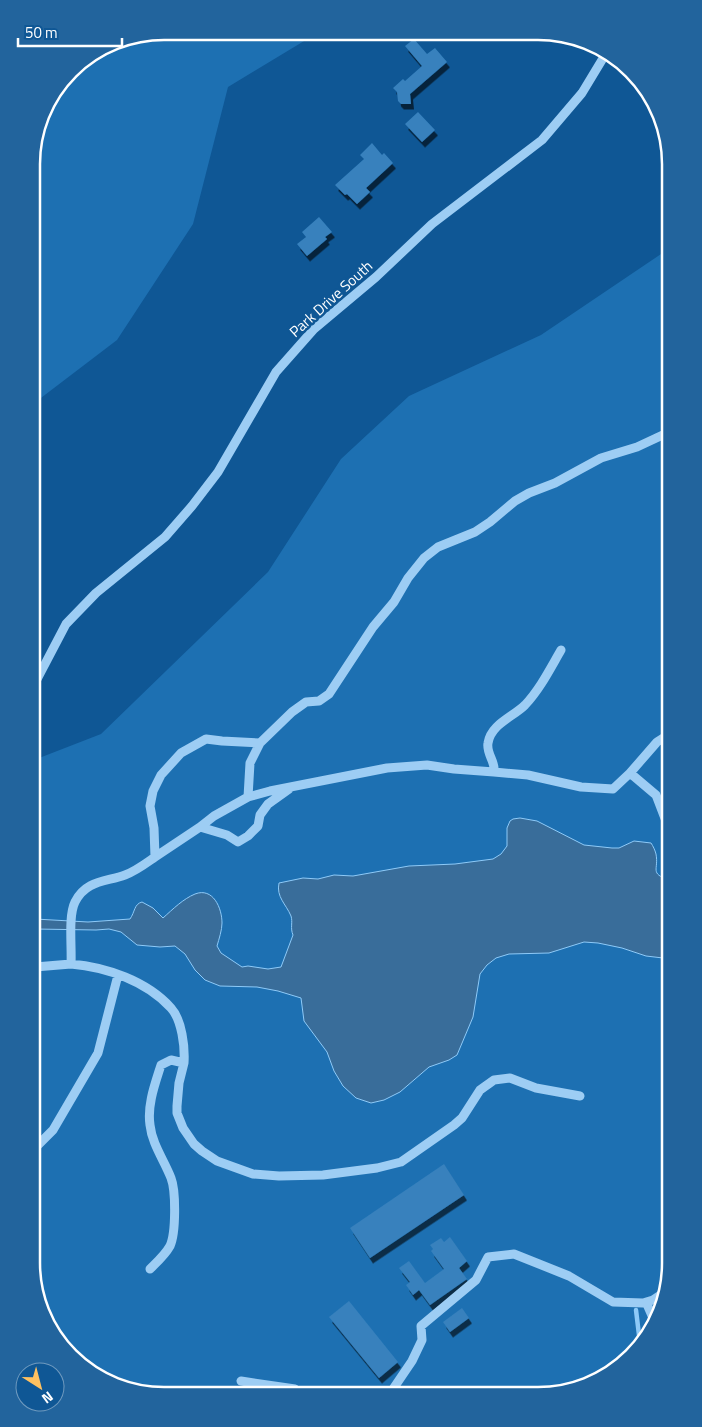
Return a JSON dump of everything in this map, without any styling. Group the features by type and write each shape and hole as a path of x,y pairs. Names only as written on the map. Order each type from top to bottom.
{"street":[{"name":"Park Drive South","path":"40,674 66,624 96,593 165,537 192,506 218,472 276,372 314,329 376,277 432,224 542,140 582,93 602,58"},
{"path":"248,797 250,763 260,743 292,712 306,702 319,701 329,694 373,627 394,602 408,578 424,558 438,547 475,532 490,522 515,500 555,483 601,458 637,447 662,435"},
{"path":"494,772 495,767 489,754 488,742 495,729 523,707 538,690 560,650"},
{"path":"155,857 150,806 153,791 161,775 181,752 206,739 260,743"},
{"path":"71,964 72,919 75,902 86,888 107,879 124,876 140,868 214,816 248,797 293,786 387,768 427,765 528,775 581,787 613,788 630,774 657,742 662,739"},
{"path":"630,774 656,795 662,811"},
{"path":"200,827 227,835 238,842 248,836 258,826 260,815 268,804 293,786"},
{"path":"40,967 71,964 93,966 118,975 153,992 172,1009 182,1034 184,1063 179,1083 177,1113 183,1128 194,1144 210,1156 234,1168 253,1174 280,1176 323,1175 377,1168 400,1162 454,1125 462,1118 480,1090 494,1080 510,1078 536,1088 580,1096"},
{"path":"40,1143 53,1130 98,1052 118,975"},
{"path":"150,1270 167,1251 172,1240 173,1203 172,1184 159,1154 150,1126 150,1105 161,1065 171,1060 184,1063"},
{"path":"394,1387 412,1361 422,1340 421,1326 476,1280 488,1257 514,1254 569,1276 613,1302 646,1302 657,1296"},
{"path":"646,1302 651,1313"},
{"path":"241,1381 282,1387"}],"shaded area":[{"path":"156,40 306,40 228,87 193,224 117,340 40,399 40,156 42,140 49,117 61,95 76,76 95,61 117,49 140,42"},
{"path":"662,253 662,1271 660,1287 649,1318 626,1351 607,1366 578,1380 546,1387 164,1387 132,1383 117,1378 102,1370 76,1351 66,1338 53,1318 41,1279 40,758 101,734 268,572 341,459 409,396 541,335"},
{"path":"520,818 537,821 584,845 619,848 634,841 651,843 657,859 656,870 662,877 662,958 646,956 598,943 584,942 549,953 509,954 496,958 480,974 473,1017 457,1055 429,1067 400,1092 384,1100 371,1103 356,1098 343,1086 334,1071 327,1052 304,1021 301,998 257,987 220,986 205,980 195,970 185,954 175,946 137,945 121,932 109,929 40,929 40,919 88,922 130,919 136,906 142,902 153,908 163,918 186,899 195,894 207,893 215,900 222,917 222,926 217,946 221,953 242,967 268,969 281,967 293,935 291,916 280,896 279,883 303,878 318,879 334,875 353,876 409,866 455,864 493,859 501,854 507,846 507,828 513,819"}],"building":[{"path":"415,40 427,54 435,48 447,62 410,94 411,104 401,104 398,101 397,92 393,88 403,79 405,81 422,66 405,46"},
{"path":"418,112 435,130 422,142 405,124"},
{"path":"372,143 382,155 384,153 393,163 366,188 370,192 357,204 335,185 364,159 360,155"},
{"path":"319,217 332,232 325,237 327,239 307,256 297,244 306,237 302,232"},
{"path":"444,1164 464,1195 370,1258 350,1228"},
{"path":"450,1237 467,1261 459,1268 467,1279 430,1305 419,1290 413,1295 406,1285 410,1282 399,1268 409,1261 425,1283 444,1269 431,1251 433,1249 430,1245 441,1238 444,1242"},
{"path":"349,1301 398,1362 379,1378 329,1317"},
{"path":"462,1308 469,1318 450,1332 443,1322"}],"waterway":[{"path":"636,1310 639,1334"}]}
